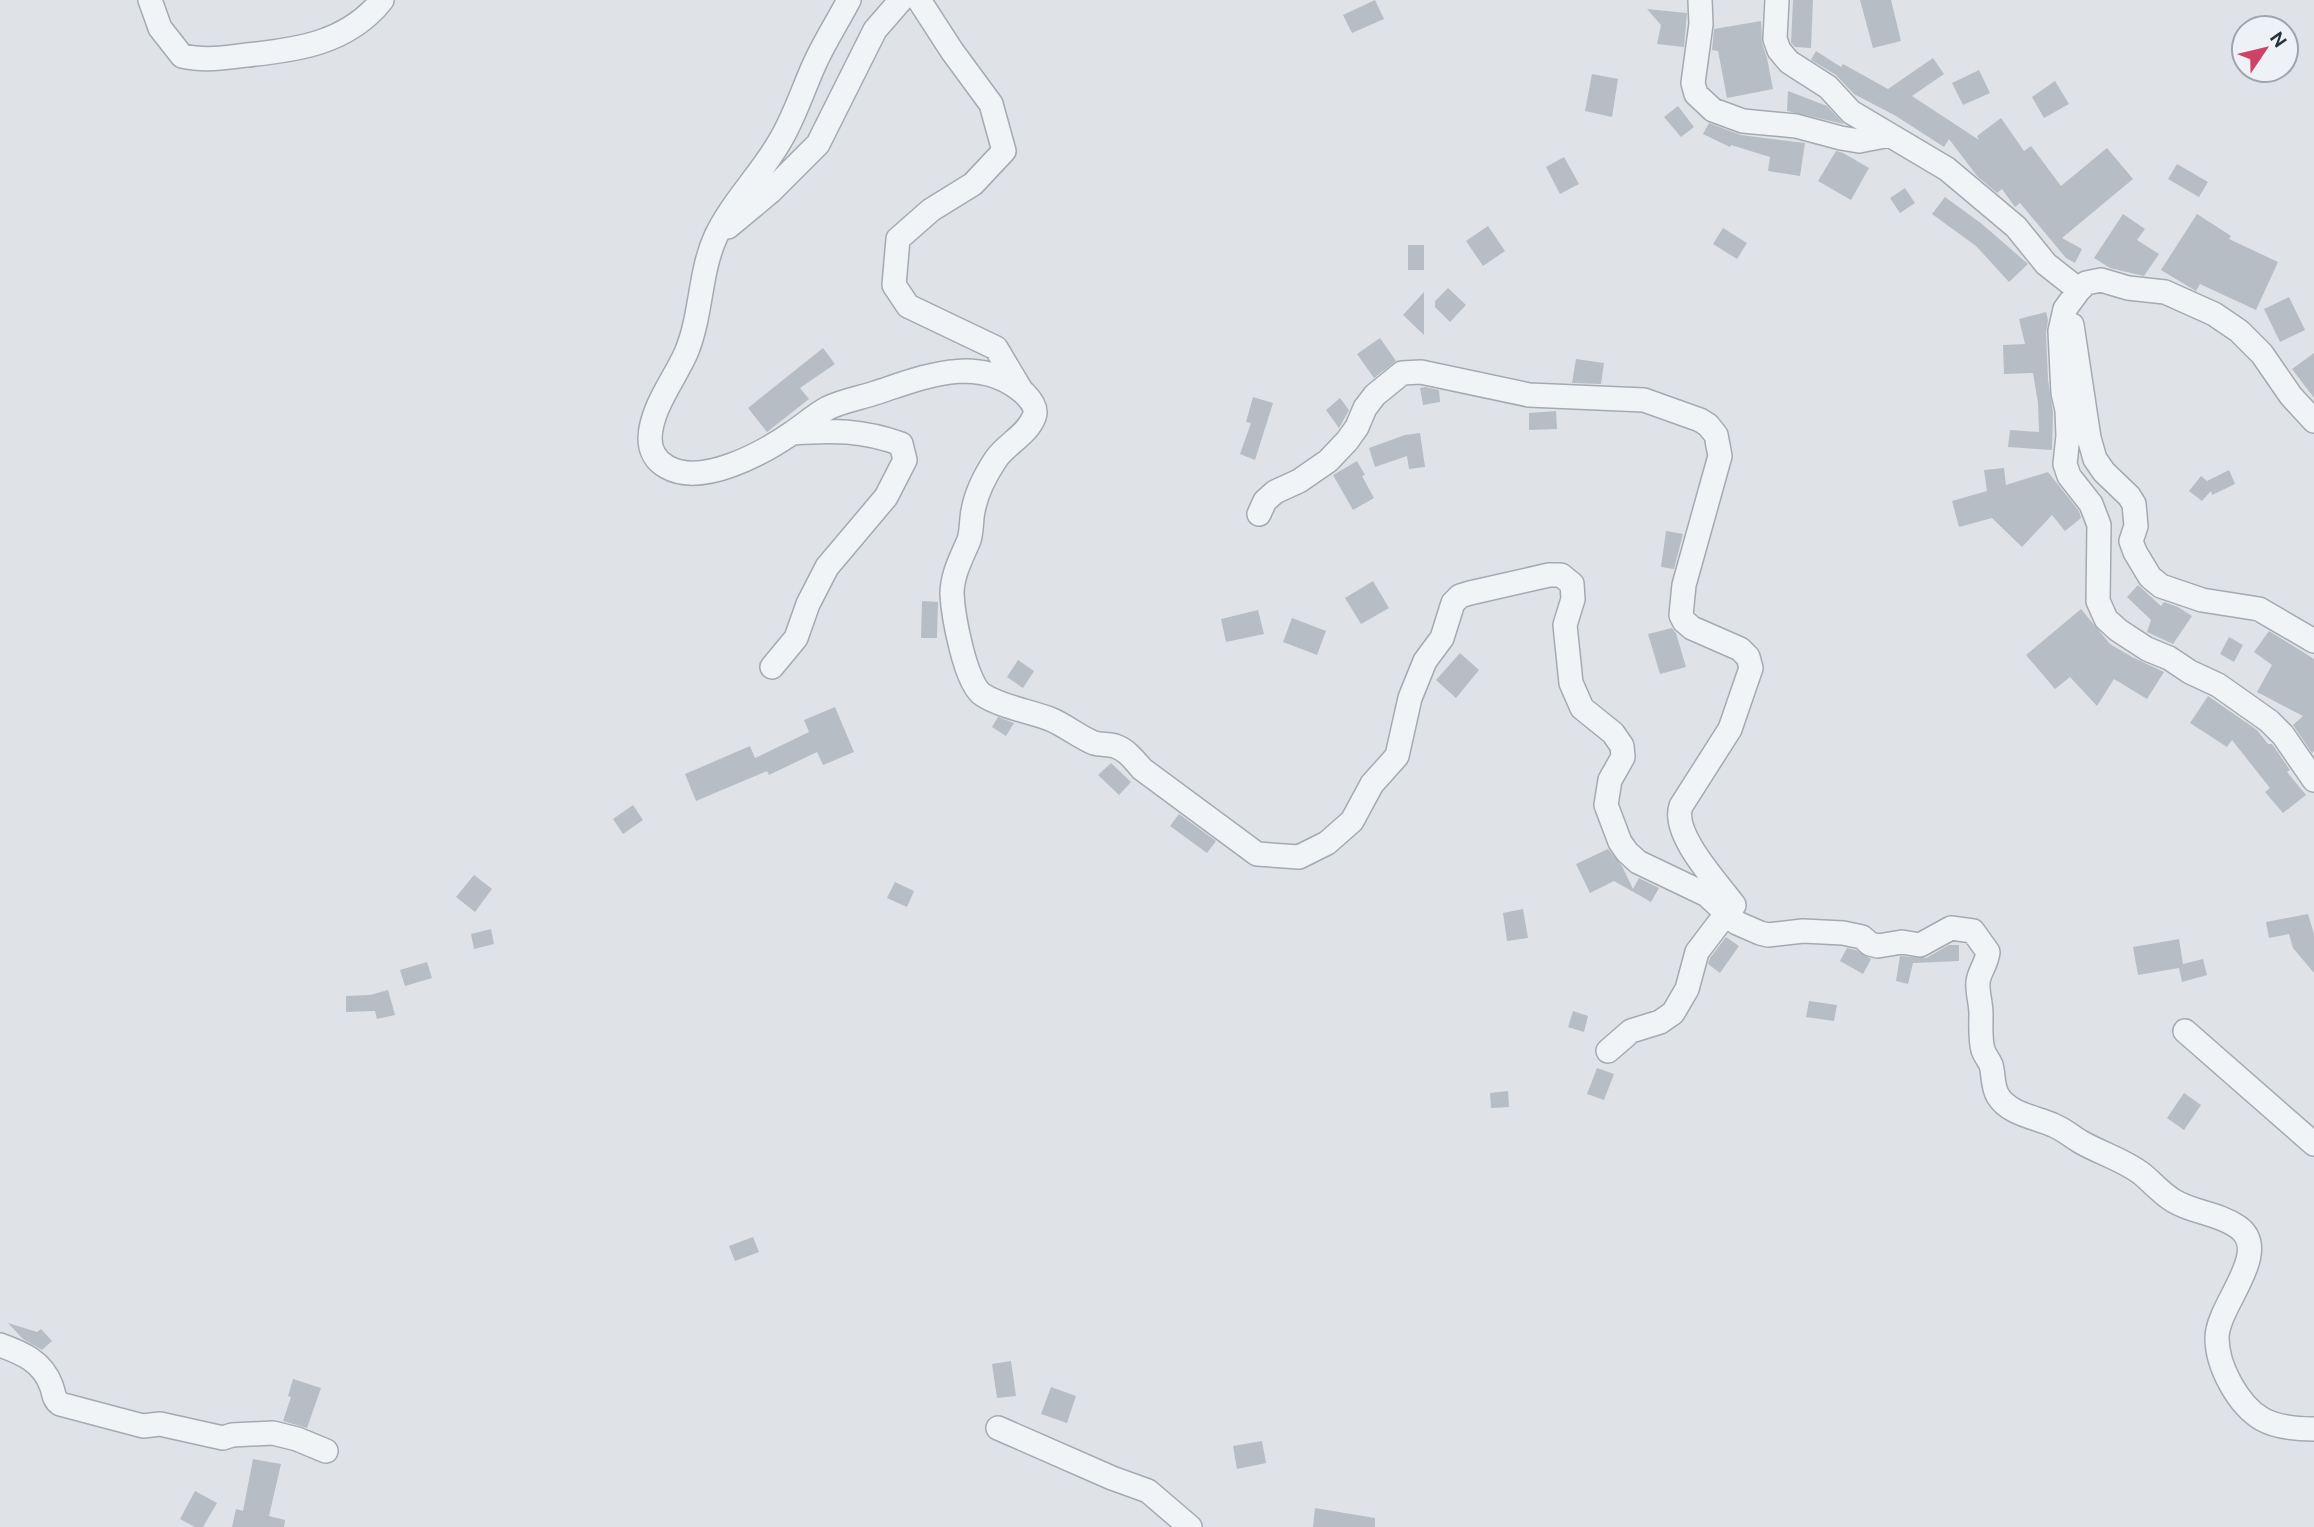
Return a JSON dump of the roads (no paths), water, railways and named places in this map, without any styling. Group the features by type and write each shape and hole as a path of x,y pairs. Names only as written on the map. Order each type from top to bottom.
{"street":[{"path":"150,0 160,28 182,56 212,59 296,50 327,40 368,16 382,0"},
{"path":"849,0 814,66 803,97 779,143 735,203 715,239 703,273 701,295 687,352 654,419 650,439 652,454 662,465 676,472 693,474 738,463 793,433 830,407 929,375 954,370 965,369 988,374 1021,390"},
{"path":"715,239 770,192 818,144 876,30 901,0"},
{"path":"919,0 951,51 991,104 1004,151 973,184 931,210 898,239 894,285 908,306 996,348 1021,390 1035,407 1036,415 998,455 988,472 973,507 969,539 961,554 953,582 954,605 965,662 973,684 982,695 1053,720 1096,743 1126,752 1142,769 1257,854 1299,857 1342,832 1358,814 1372,784 1394,762 1410,698 1425,661 1442,639 1453,603 1460,596 1535,576 1561,575 1569,580 1574,589 1571,611 1565,625 1568,667 1576,696 1591,717 1619,739 1624,752 1610,780 1606,805 1620,842 1638,862 1707,895 1728,917 1760,933 1843,933 1861,937 1878,946 1902,942 1920,945 1951,928 1973,931 1988,952 1978,979 1980,1024 1983,1049 1991,1066 1999,1098 2016,1111 2056,1126 2079,1141 2140,1172 2175,1202 2211,1213 2239,1227 2247,1235 2251,1247 2247,1266 2219,1325 2217,1338 2220,1354 2231,1384 2260,1418 2270,1423 2314,1429"},
{"path":"1700,0 1701,24 1693,83 1696,94 1713,110 1743,121 1796,126 1859,141 1891,135"},
{"path":"1777,0 1775,39 1779,50 1802,72 1828,87 1851,112 1947,169 1991,205 2016,227 2075,296 2089,438 2095,459 2134,504 2136,526 2131,541 2143,567 2161,586 2202,600 2259,609 2314,641"},
{"path":"2314,421 2291,396 2262,354 2239,331 2214,314 2165,292 2128,288 2101,280 2086,283 2065,309 2060,341 2068,436 2065,464 2070,476 2091,504 2099,525 2098,601 2106,619 2147,649 2169,657 2190,672 2218,685 2269,721 2283,735 2314,780"},
{"path":"1259,514 1265,501 1275,492 1299,481 1328,461 1347,441 1375,395 1402,373 1421,372 1529,394 1644,400 1708,425 1716,435 1720,456 1684,585 1681,615 1692,628 1740,649 1748,657 1751,668 1730,729 1681,806 1679,821 1695,852 1741,913 1760,933"},
{"path":"772,667 796,638 808,604 827,567 886,497 905,460 901,444 875,435 832,430 793,433"},
{"path":"1608,1051 1631,1031 1660,1023 1673,1013 1687,989 1697,952 1719,923 1728,917"},
{"path":"2185,1031 2314,1144"},
{"path":"0,1345 39,1364 60,1405 143,1426 160,1424 223,1438 273,1433 326,1451"},
{"path":"998,1429 1148,1492 1190,1527"}]}
